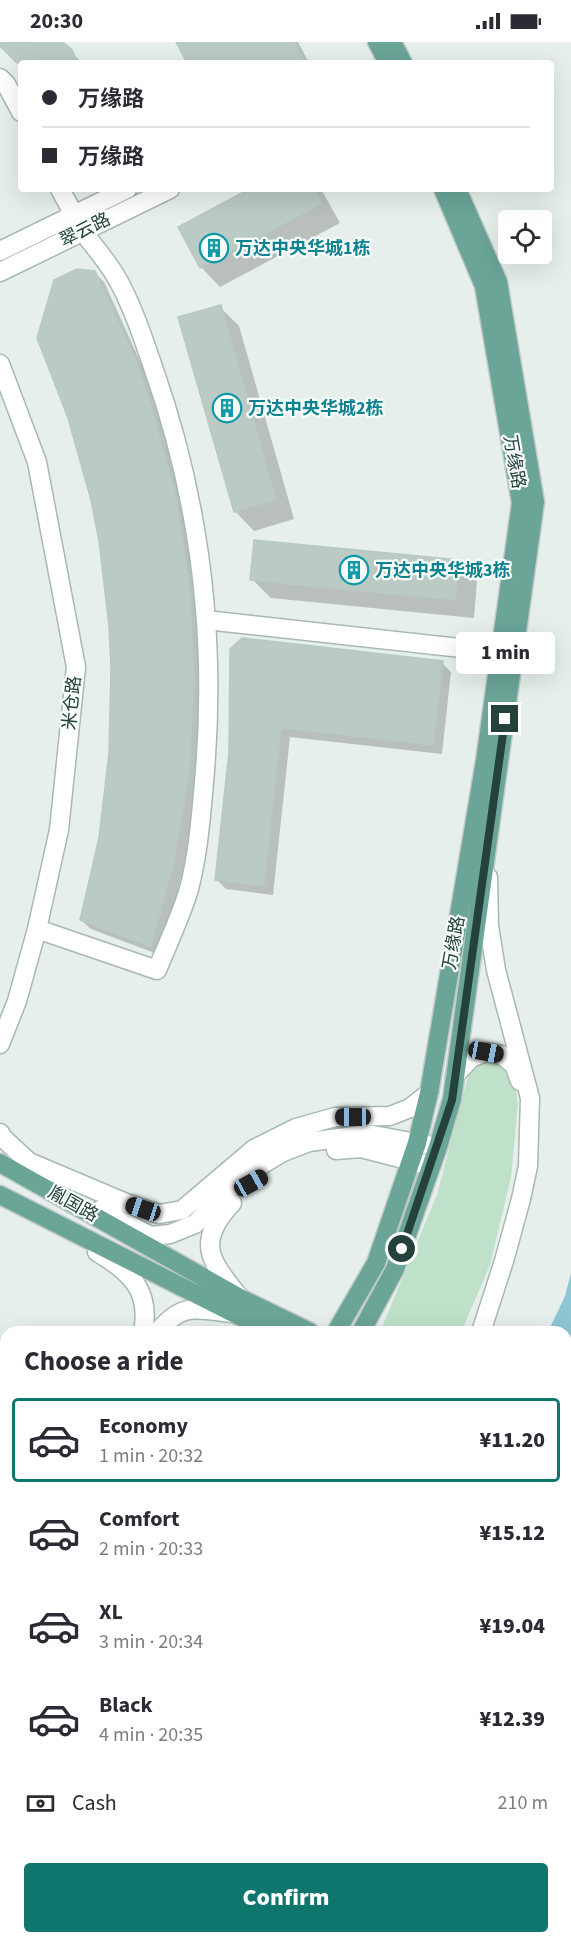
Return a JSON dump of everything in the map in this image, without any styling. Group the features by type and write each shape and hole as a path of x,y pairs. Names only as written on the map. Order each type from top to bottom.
{"main road":[{"path":"376,42 392,58"},
{"name":"万缘路","path":"364,1326 395,1269 452,1100 487,841 521,502 484,286 444,192"},
{"name":"万缘路","path":"339,1326 376,1263 414,1152 429,1093 485,761 535,502 498,282 458,192"},
{"name":"胤国路","path":"0,1163 236,1305"},
{"name":"胤国路","path":"0,1195 236,1305"},
{"path":"236,1305 261,1326"},
{"path":"236,1305 294,1326"}],"street":[{"path":"0,78 6,84 18,106"},
{"path":"62,192 74,215"},
{"name":"翠云路","path":"0,251 121,192"},
{"name":"翠云路","path":"0,272 164,192"},
{"path":"37,930 157,969 188,890 197,845 207,753 206,620 194,522 185,476 163,394 137,325 116,277 83,232"},
{"name":"米仓路","path":"0,364 38,462 76,667 59,830 37,930 17,1000 0,1044"},
{"path":"206,620 507,653"},
{"path":"472,1326 497,1263 528,1166 530,1098 496,970 489,926 487,841"},
{"path":"455,1075 471,1058 486,1052 502,1055 514,1065 523,1090 517,1197 504,1261 483,1326"},
{"path":"0,1133 29,1162 126,1203 159,1214 182,1210 254,1149 296,1128 335,1117 390,1116 410,1108 429,1093"},
{"path":"0,1163 27,1173 150,1236 170,1234 195,1224 241,1177 283,1152 309,1142 368,1134 414,1152 431,1166"},
{"path":"163,1326 169,1318 190,1308 236,1305 214,1266 209,1244 217,1218 251,1183 290,1161 318,1151 361,1148 414,1152 438,1147"},
{"path":"0,1195 116,1263 144,1296 143,1326"}],"green space":[{"path":"496,1061 513,1072 518,1103 511,1177 490,1265 464,1326 382,1326 437,1195 468,1076 480,1062"}],"water":[{"path":"571,1273 571,1326 551,1326 565,1296"}],"building":[{"path":"0,42 63,42 72,50 77,60 18,60 17,63 0,46"},
{"path":"176,42 294,42 303,60 185,60"},
{"name":"万达中央华城1栋","path":"243,192 315,192 321,204 200,268 178,227"},
{"path":"77,269 95,271 135,359 151,405 176,498 190,594 194,683 189,773 174,861 151,947 80,920 99,838 109,753 111,668 109,626 99,541 91,500 68,418 37,338 54,280"},
{"name":"万达中央华城2栋","path":"221,305 276,500 234,512 178,317"},
{"name":"万达中央华城3栋","path":"254,540 459,560 455,600 250,580"},
{"path":"242,638 443,661 433,745 281,728 264,886 215,880 229,752 230,649"}],"place":[{"name":"万达中央华城1栋","path":"214,248"},
{"name":"万达中央华城2栋","path":"227,408"},
{"name":"万达中央华城3栋","path":"354,570"}],"route":[{"path":"402,1249 452,1100 505,719"}]}
